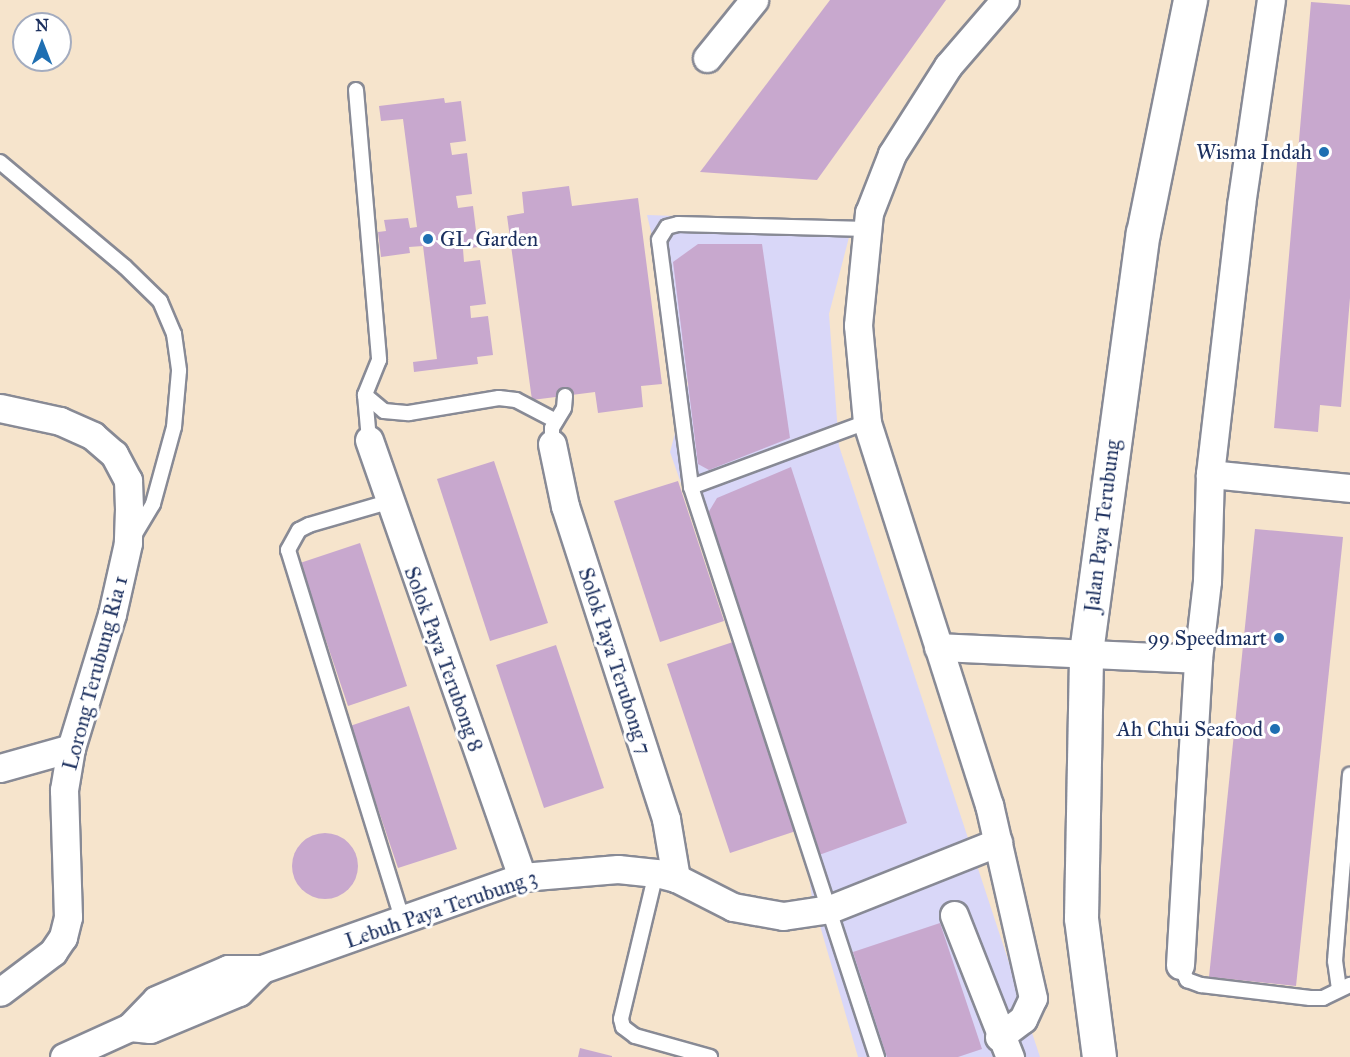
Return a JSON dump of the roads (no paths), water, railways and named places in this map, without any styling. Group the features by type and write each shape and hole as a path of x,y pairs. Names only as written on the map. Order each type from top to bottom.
{"main road":[{"name":"Jalan Paya Terubung","path":"1099,1057 1081,918 1086,652 1143,233 1190,0"}],"street":[{"path":"707,58 754,0"},
{"path":"1005,0 948,66 892,154 876,190 867,229 858,325 867,422 998,842 1034,998 1005,1047"},
{"path":"1180,965 1198,659 1207,581 1210,474 1241,205 1272,0"},
{"name":"Lorong Terubung Ria 1","path":"0,408 60,421 93,436 114,454 129,480 129,543 112,614 71,748 64,790 68,917 63,937 53,952 0,992"},
{"name":"Solok Paya Terubong 7","path":"554,433 565,506 666,819 666,876"},
{"name":"Solok Paya Terubong 8","path":"369,440 388,502 522,877"},
{"path":"1210,474 1350,488"},
{"path":"938,646 1198,659"},
{"path":"0,768 71,748"},
{"name":"Lebuh Paya Terubung 3","path":"64,1057 130,1027 150,1029 239,992 262,969 404,922 522,877 608,870 666,876 743,909 783,916 830,909 998,842"},
{"path":"954,915 1005,1047"}],"lane":[{"path":"356,90 379,360 365,395 369,440"},
{"path":"0,162 132,273 160,302 174,334 179,371 174,427 148,517 129,543"},
{"path":"867,229 678,224 661,232 659,240 691,487 877,1057"},
{"path":"365,395 384,411 409,412 499,399 516,400 554,433 564,408 565,396"},
{"path":"691,487 867,422"},
{"path":"388,502 309,525 299,530 288,550 404,922"},
{"path":"1180,965 1187,980 1201,985 1310,998 1323,998 1344,987 1335,961 1350,775"},
{"path":"666,876 621,1019 635,1036 710,1057"}],"place":[{"name":"Wisma Indah","path":"1324,152"},
{"name":"GL Garden","path":"428,239"},
{"name":"99 Speedmart","path":"1279,638"},
{"name":"Ah Chui Seafood","path":"1275,729"}]}
